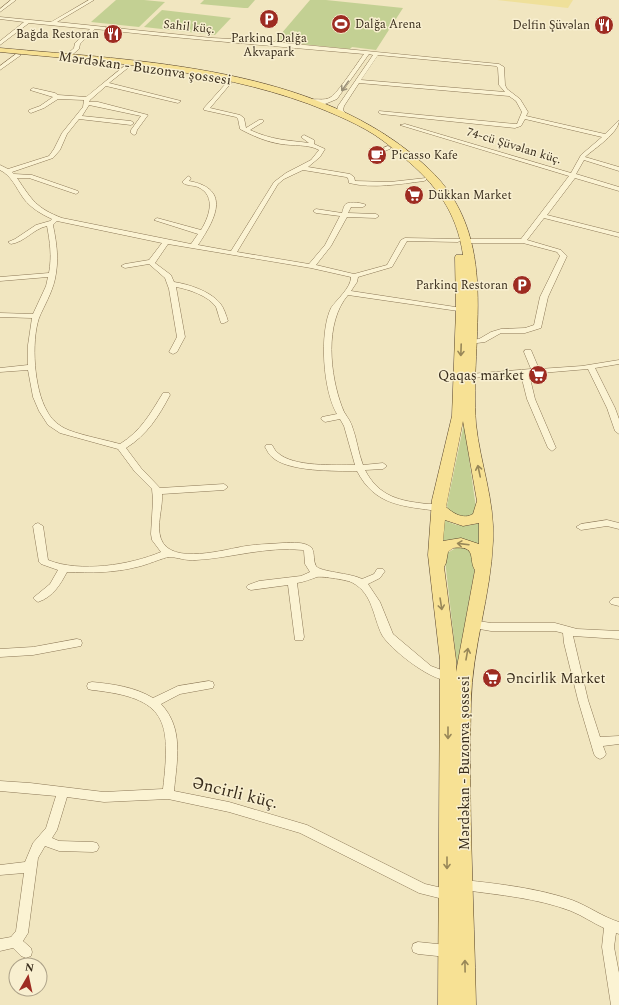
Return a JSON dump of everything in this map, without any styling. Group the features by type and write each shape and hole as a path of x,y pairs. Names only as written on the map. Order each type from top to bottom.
{"main road":[{"name":"Mərdəkan - Buzonva şossesi","path":"0,52 67,57 212,75 258,85 310,101 344,115 396,145 427,172 455,210 472,275 470,426 484,496 486,539 480,586 472,624 463,682 462,740 466,1005"},
{"path":"0,52 18,56 127,66 229,82 269,92 321,111 367,133 388,148 424,179 432,187 462,241 462,310 458,416 438,508 435,555 437,581 446,640 448,677 448,1005"},
{"path":"438,508 453,519 461,522 470,522 480,517 484,496"},
{"path":"437,581 440,553 443,548 450,544 466,544 477,550 480,556 480,586"}],"street":[{"path":"0,11 14,0"},
{"path":"53,23 92,0"},
{"name":"Sahil küç.","path":"0,18 212,40 253,42 500,66 501,83 509,94"},
{"path":"0,43 28,21"},
{"path":"67,57 76,48 77,44 95,28"},
{"path":"310,101 325,102 335,98 368,54"},
{"path":"344,115 340,110 341,106 376,54"},
{"path":"1,65 18,56"},
{"path":"5,171 51,157 56,152 62,138 77,116 86,107 87,101 127,66"},
{"path":"358,81 509,94 515,97 525,112 519,125 515,126 381,112"},
{"path":"229,82 205,108 240,117 241,127 278,142 311,145 321,148 322,151 312,164 283,176 276,183 232,254"},
{"path":"105,84 178,101"},
{"path":"33,90 55,94 57,97 87,101 145,115 134,130 134,133"},
{"path":"31,111 42,107 57,97"},
{"path":"77,116 131,123"},
{"path":"523,118 606,136"},
{"path":"246,130 261,121"},
{"path":"523,241 543,216 582,158 619,122"},
{"name":"74-cü Şüvəlan küç.","path":"403,125 619,189"},
{"path":"304,137 312,141 311,145"},
{"path":"376,152 388,148"},
{"path":"582,158 619,169"},
{"path":"303,168 348,175 351,177 351,182 355,183 390,184 424,179"},
{"path":"5,171 30,176 76,192"},
{"path":"5,171 31,204 53,220 232,254 311,266 354,276 390,266 404,240 406,239 523,241 559,251 563,254 554,279 544,297 538,326 532,329 497,332 484,341 472,342"},
{"path":"188,178 185,182 186,183 204,188 213,199 214,207 203,233 193,247"},
{"path":"311,266 320,258 348,205 363,205"},
{"path":"316,211 344,215 376,216"},
{"path":"543,216 619,235"},
{"path":"11,242 17,241 38,226 53,220"},
{"path":"53,220 53,276 37,316 32,339 32,367 44,415 51,424 63,431 121,447 133,464 157,491 156,535 160,546 168,553 182,557 201,556 242,549 300,546 308,548 312,568 317,573"},
{"path":"157,220 203,233"},
{"path":"125,266 151,262 166,242"},
{"path":"151,262 168,277 172,284 181,337 173,352"},
{"path":"0,279 53,276"},
{"path":"354,276 355,281 334,311 328,333 333,388 337,406 348,428 360,469 374,489 385,498 400,503 438,508"},
{"path":"172,284 180,285 215,301 220,308 224,321"},
{"path":"347,293 462,310"},
{"path":"0,315 37,316"},
{"path":"528,352 536,371"},
{"path":"470,376 591,367 619,362"},
{"path":"0,370 32,367"},
{"path":"591,367 615,408 619,431"},
{"path":"524,372 531,399 552,448"},
{"path":"121,447 136,439 153,420 166,395"},
{"path":"325,419 342,416"},
{"path":"269,447 270,452 275,456 293,463 360,469 383,466"},
{"path":"157,491 224,486"},
{"path":"580,527 607,524 619,526"},
{"path":"38,526 44,562 62,569 123,567 145,562 168,553"},
{"path":"38,598 53,588 62,569"},
{"path":"362,583 377,576 380,571"},
{"path":"251,587 305,579 317,573 346,576 362,583 378,607 389,637 430,670 448,677"},
{"path":"292,580 299,637"},
{"path":"472,624 491,627 555,627 568,631 619,635"},
{"path":"568,631 572,657 583,700 600,754"},
{"path":"0,653 33,651 77,643"},
{"path":"155,702 178,690 209,685"},
{"path":"92,686 122,690 137,694 155,702 165,716 172,737 168,794"},
{"path":"596,742 619,740"},
{"name":"Əncirli küç.","path":"0,786 104,796 168,794 229,807 291,825 315,835 423,889 447,894"},
{"path":"0,945 15,942 22,933 34,852 51,830 63,792"},
{"path":"43,840 59,846 93,847"},
{"path":"0,870 31,867"},
{"path":"464,885 556,901 574,907 615,927 608,947 618,1005"},
{"path":"15,942 26,952"},
{"path":"418,948 447,951"}],"green space":[{"path":"116,0 165,2 139,27 91,22"},
{"path":"204,0 255,0 248,8 244,8 200,4"},
{"path":"310,0 326,0 403,8 376,50 301,44 302,42 282,40 281,42 275,41"},
{"path":"162,10 231,18 215,35 144,27"},
{"path":"464,423 476,508 471,516 460,517 448,511 447,505"},
{"path":"443,518 461,526 481,522 480,549 441,545"},
{"path":"456,548 464,548 471,552 476,562 457,666 445,560 447,553"}],"sand":[{"path":"497,0 573,0 568,8"}],"place":[{"name":"Parkinq Dalğa Akvapark","path":"269,19"},
{"name":"Dalğa Arena","path":"341,24"},
{"name":"Delfin Şüvəlan","path":"604,25"},
{"name":"Bağda Restoran","path":"113,34"},
{"name":"Picasso Kafe","path":"377,155"},
{"name":"Dükkan Market","path":"414,195"},
{"name":"Parkinq Restoran","path":"522,285"},
{"name":"Qaqaş market","path":"538,375"},
{"name":"Əncirlik Market","path":"492,678"}]}
